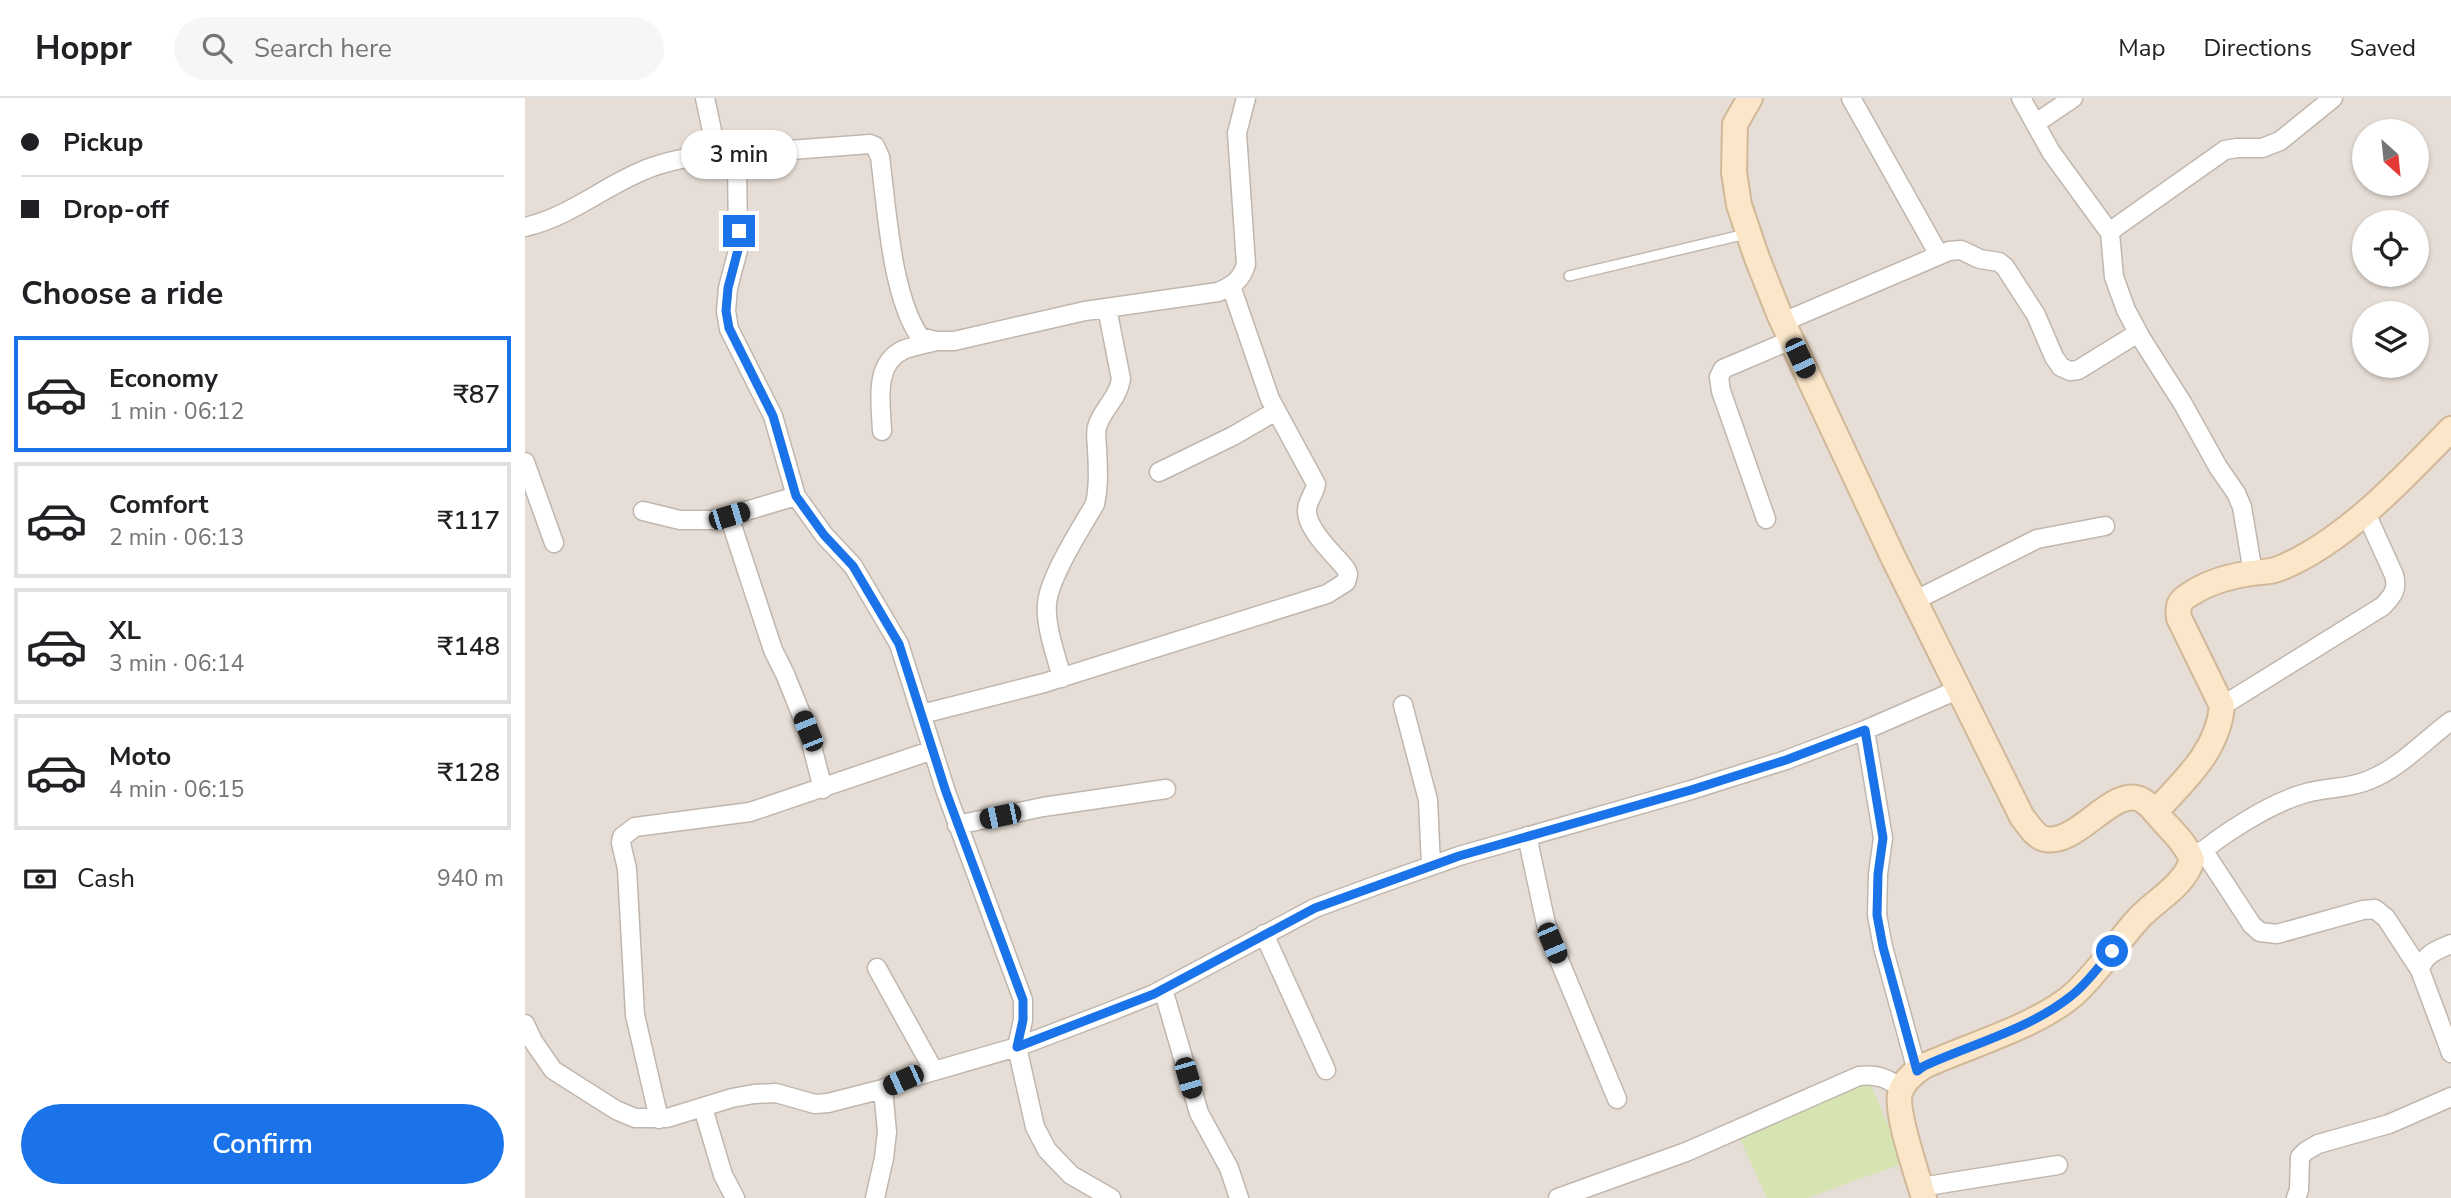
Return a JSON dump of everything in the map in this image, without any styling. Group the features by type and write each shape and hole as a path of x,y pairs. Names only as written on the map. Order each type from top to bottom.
{"street":[{"path":"705,98 717,154"},
{"path":"525,227 574,209 651,167 717,154 870,144 875,146 880,157 895,264 909,323 920,337 936,341 954,341 1107,308 1217,292 1231,286 1243,274 1246,264 1237,133 1246,98"},
{"path":"1750,98 1735,124 1734,149 1736,183 1748,233 1787,331 1957,690 2022,817 2043,839 2057,839 2120,801 2132,797 2142,800 2197,855 2260,932 2277,934 2375,909 2386,918 2420,970 2451,1053"},
{"path":"1851,98 1940,256"},
{"path":"2021,98 2073,184 2110,233 2113,277 2138,333 2183,404 2242,507 2253,573"},
{"path":"2036,124 2073,98"},
{"path":"2110,233 2116,226 2176,187 2225,150 2262,148 2280,141 2333,98"},
{"path":"737,154 738,250 728,288 726,311 729,328 773,416 796,496 824,535 853,566 899,644 957,825 1023,1000 1023,1020 1017,1047 1035,1128 1047,1150 1071,1175 1111,1198"},
{"path":"1766,519 1721,391 1719,377 1723,369 1787,331 1940,256 1962,250 1980,259 1999,262 2005,267 2036,315 2061,367 2070,371 2078,370 2138,333"},
{"path":"922,714 1062,678 1327,594 1346,582 1346,569 1314,532 1307,507 1316,484 1276,411 1259,372 1231,286"},
{"path":"1062,678 1053,644 1047,600 1056,575 1095,504 1098,492 1096,431 1100,418 1116,397 1120,386 1121,379 1107,308"},
{"path":"882,431 881,384 889,362 905,349 936,341"},
{"path":"1159,472 1233,436 1276,411"},
{"path":"2155,812 2197,766 2215,738 2222,706 2179,618 2177,608 2181,600 2207,583 2275,570 2305,556 2365,511 2408,474 2451,429"},
{"path":"525,462 554,543"},
{"path":"643,511 701,522 796,496"},
{"path":"2222,706 2383,606 2394,594 2394,575 2365,511"},
{"path":"729,516 773,650 808,731 823,789"},
{"path":"1914,601 2037,539 2105,526"},
{"path":"525,1024 553,1070 573,1085 635,1118 659,1119 732,1098 776,1093 815,1104 828,1103 1017,1047 1163,989 1315,908 1431,866 1786,760 1865,730 1957,690"},
{"path":"1403,705 1429,800 1431,866"},
{"path":"2058,1165 1922,1193 1898,1097 1909,1079 1934,1061 2030,1021 2073,995 2140,917 2182,880 2197,855 2231,831 2294,797 2369,781 2384,773 2451,720"},
{"path":"1865,730 1883,838 1878,874 1877,915 1909,1079"},
{"path":"659,1119 635,1015 627,869 622,837 635,827 750,812 933,750"},
{"path":"957,825 1043,807 1166,789"},
{"path":"1527,836 1552,943 1617,1099"},
{"path":"1264,934 1326,1070"},
{"path":"2420,970 2422,962 2429,954 2451,944"},
{"path":"877,968 934,1071"},
{"path":"1163,989 1199,1113 1229,1168 1239,1198"},
{"path":"1558,1198 1686,1152 1859,1076 1909,1079"},
{"path":"875,1198 887,1132 883,1088"},
{"path":"2297,1198 2300,1157 2306,1150 2410,1117 2451,1097"},
{"path":"703,1108 723,1175 735,1198"}],"lane":[{"path":"1569,276 1748,233"}],"shaded area":[{"path":"525,98 2451,98 2451,1198 525,1198"}],"green space":[{"path":"1867,1076 1904,1163 1807,1198 1767,1198 1736,1130"}],"route":[{"path":"739,231 738,250 728,288 726,311 729,328 773,416 796,496 824,535 853,566 899,644 946,792 1023,1000 1023,1020 1017,1047 1154,994 1315,908 1459,856 1691,790 1786,760 1865,730 1883,838 1878,874 1877,915 1883,947 1917,1071 2050,1010 2073,995 2112,951"}]}
